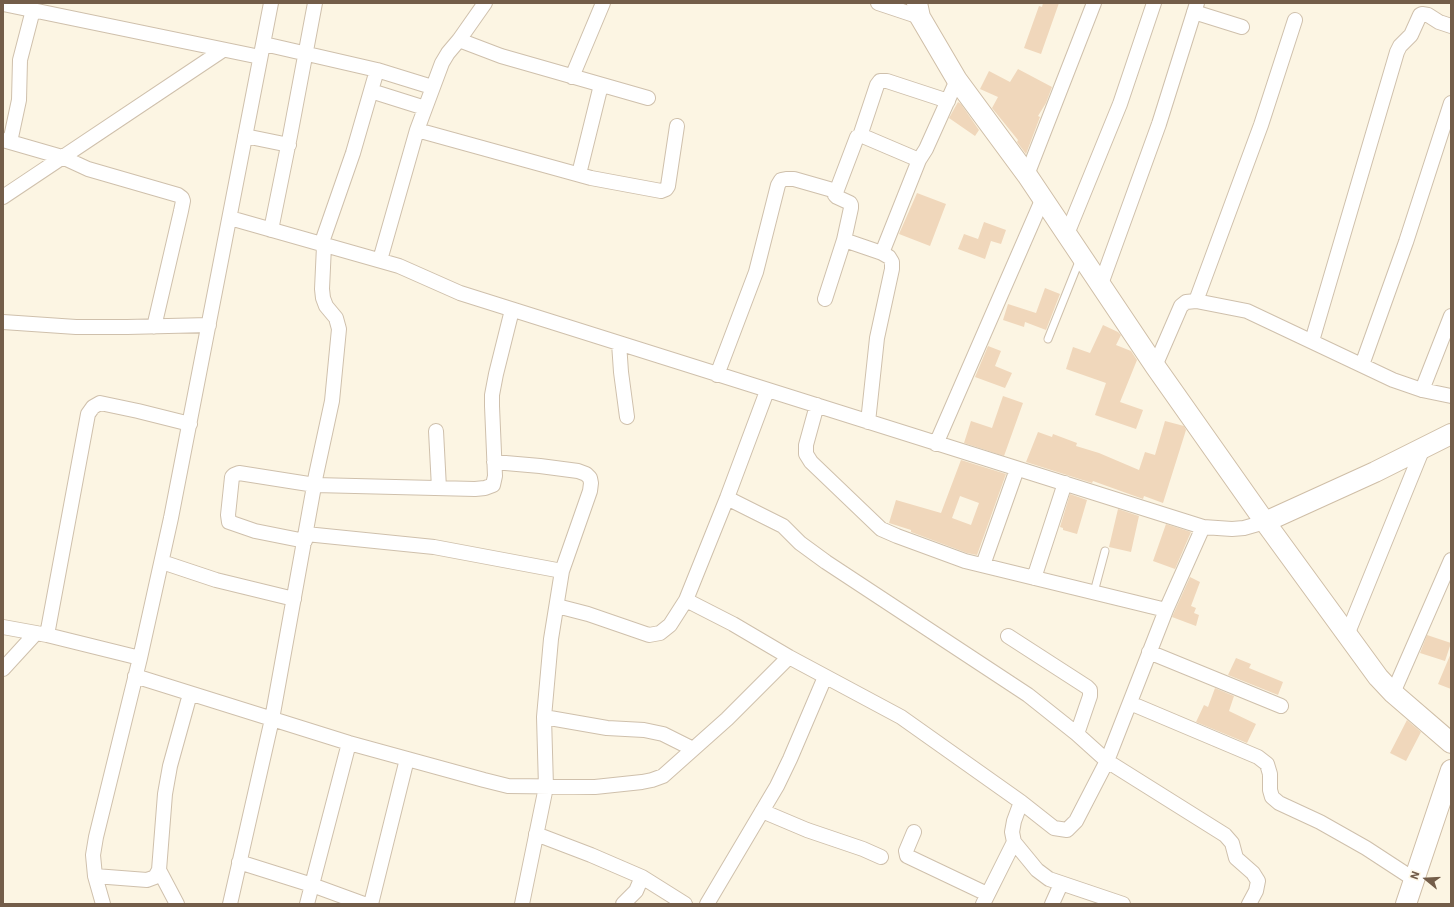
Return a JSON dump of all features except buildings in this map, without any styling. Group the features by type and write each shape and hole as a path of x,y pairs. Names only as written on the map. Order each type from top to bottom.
{"street":[{"path":"103,904 95,876 93,855 96,836 162,562 271,3"},
{"path":"271,230 314,3"},
{"path":"380,260 417,130 432,87 448,54 485,3"},
{"path":"572,77 602,3"},
{"path":"878,3 918,10 957,80 1043,198 1155,366 1347,635 1378,677 1392,693 1451,743"},
{"path":"1027,176 1094,3"},
{"path":"1067,234 1120,104 1154,3"},
{"path":"3,4 260,57"},
{"path":"1101,284 1158,124 1196,8 1242,27"},
{"path":"33,10 20,60 19,100 7,141 62,157 88,169 182,198 183,201 181,211 154,327"},
{"path":"1312,341 1396,52 1411,34 1420,15 1422,14 1428,15 1438,22 1451,26"},
{"path":"1196,301 1261,125 1295,20"},
{"path":"459,40 501,56 648,98"},
{"path":"264,44 377,70 432,87"},
{"path":"3,197 223,50"},
{"path":"230,904 272,719 332,401 338,329 336,318 326,306 323,298 323,245 353,153 377,70"},
{"path":"882,253 920,160 957,80"},
{"path":"825,299 844,240 852,205 837,197 835,194 855,141 860,136 877,85 880,81 887,81 948,101"},
{"path":"579,174 601,85"},
{"path":"371,91 425,108"},
{"path":"1362,365 1406,242 1451,103"},
{"path":"417,130 579,174 662,190 666,189 668,186 677,126"},
{"path":"245,136 288,145"},
{"path":"860,136 920,160"},
{"path":"717,375 756,272 778,185 781,180 786,178 794,179 836,191"},
{"path":"936,444 1043,198"},
{"path":"230,218 380,260 398,266 460,293 512,310 1203,527 1232,529 1244,528 1265,522 1375,472 1451,434"},
{"path":"844,240 882,253 889,257 892,262 892,269 877,338 868,422"},
{"path":"1155,366 1181,306 1186,302 1196,301 1248,312 1393,380 1422,390 1451,396"},
{"path":"512,310 492,395 494,462 493,485 490,487 475,489 315,485 239,473 232,477 228,515 229,522 255,531 306,538 434,547 562,571"},
{"path":"1422,390 1451,316"},
{"path":"3,322 76,327 209,325"},
{"path":"619,343 627,417"},
{"path":"557,606 588,614 649,635 660,633 670,625 686,600 727,498 767,391"},
{"path":"3,669 42,634 88,414 93,406 100,403 190,424"},
{"path":"817,405 806,445 806,454 811,462 881,529 965,560 1166,610"},
{"path":"436,431 439,488"},
{"path":"1347,635 1422,448"},
{"path":"494,462 563,469 582,473 586,474 590,478 591,483 590,491 562,571 551,638 547,669 544,717 546,787 522,904"},
{"path":"983,565 1017,469"},
{"path":"1034,578 1064,483"},
{"path":"727,498 783,526 808,550 1028,695 1077,734 1106,761 1225,835 1232,843 1236,858 1253,873 1258,882 1256,892 1250,904"},
{"path":"686,600 733,624 825,677 901,717 1021,802 1054,828 1067,830 1076,821 1106,761 1166,610 1203,527"},
{"path":"1392,693 1451,560"},
{"path":"162,562 216,580 294,599"},
{"path":"3,626 140,658"},
{"path":"1008,636 1087,686 1090,690 1090,696 1077,734"},
{"path":"1150,652 1281,706"},
{"path":"135,676 349,743 508,786 595,787 652,780 663,776 726,719 789,657"},
{"path":"707,904 762,811 790,759 825,677"},
{"path":"177,904 160,870 165,794 170,766 190,694"},
{"path":"1130,703 1258,757 1267,764 1270,774 1270,790 1272,797 1279,803 1320,822 1366,848 1415,880"},
{"path":"544,717 607,728 644,730 663,734 693,749"},
{"path":"307,904 349,743"},
{"path":"371,904 407,759"},
{"path":"1406,904 1451,770"},
{"path":"1021,802 1014,821 1012,832 1014,842 1037,870 1049,879 1061,884 1123,904"},
{"path":"762,811 807,830 863,849 881,858"},
{"path":"914,832 906,851 907,856 985,899 1014,842"},
{"path":"536,834 592,855 642,877 685,904"},
{"path":"239,862 312,885 364,904"},
{"path":"95,876 147,880 155,877 160,870"},
{"path":"623,904 636,891 642,877"},
{"path":"1052,904 1061,884"}],"lane":[{"path":"1048,339 1081,256"},
{"path":"1094,592 1105,551"}]}
